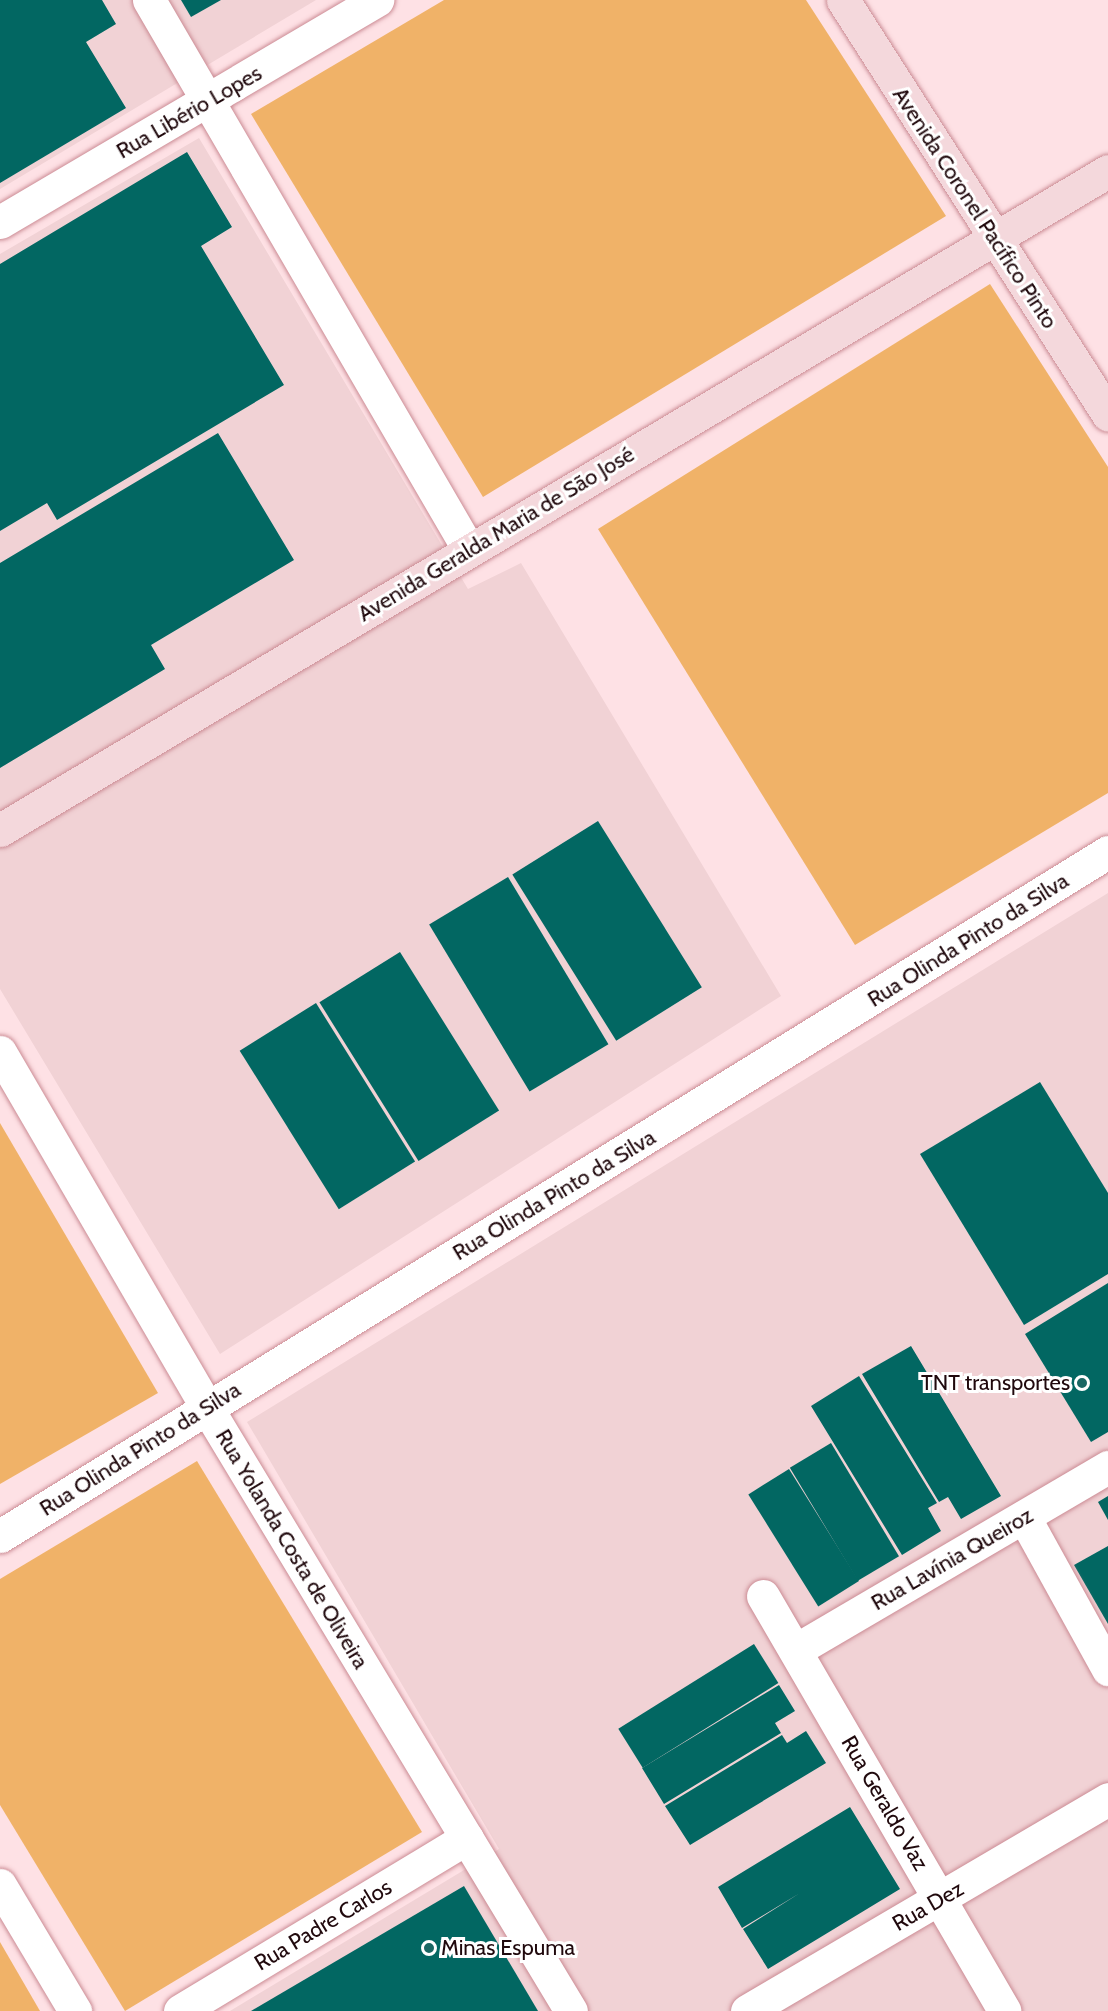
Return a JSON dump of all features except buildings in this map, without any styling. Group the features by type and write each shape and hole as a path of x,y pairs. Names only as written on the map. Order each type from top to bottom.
{"street":[{"path":"149,0 469,550"},
{"name":"Rua Libério Lopes","path":"0,222 377,0"},
{"name":"Avenida Coronel Pacífico Pinto","path":"843,0 992,237 1108,415"},
{"name":"Avenida Geralda Maria de São José","path":"0,830 992,237 1108,171"},
{"name":"Rua Olinda Pinto da Silva","path":"0,1536 1108,852"},
{"name":"Rua Yolanda Costa de Oliveira","path":"0,1052 207,1408 571,2011"},
{"name":"Rua Lavínia Queiroz","path":"796,1650 1108,1467"},
{"path":"1024,1517 1108,1669"},
{"name":"Rua Geraldo Vaz","path":"763,1596 1005,2011"},
{"name":"Rua Dez","path":"747,2011 1108,1799"},
{"name":"Rua Padre Carlos","path":"180,2011 467,1839"},
{"path":"0,1885 75,2011"}],"shaded area":[{"path":"0,0 316,0 0,189"},
{"path":"444,0 806,0 946,216 483,497 251,114"},
{"path":"199,138 468,589 521,563 781,996 220,1354 0,989 0,254"},
{"path":"990,284 1108,467 1108,793 855,945 598,529"},
{"path":"1108,893 1108,2011 230,2011 499,1849 247,1422"},
{"path":"0,1123 158,1393 0,1484"},
{"path":"197,1461 422,1832 125,2011 0,1805 0,1579"},
{"path":"0,1942 40,2011 0,2011"}],"place":[{"name":"TNT transportes","path":"1082,1383"},
{"name":"Minas Espuma","path":"429,1948"}]}
